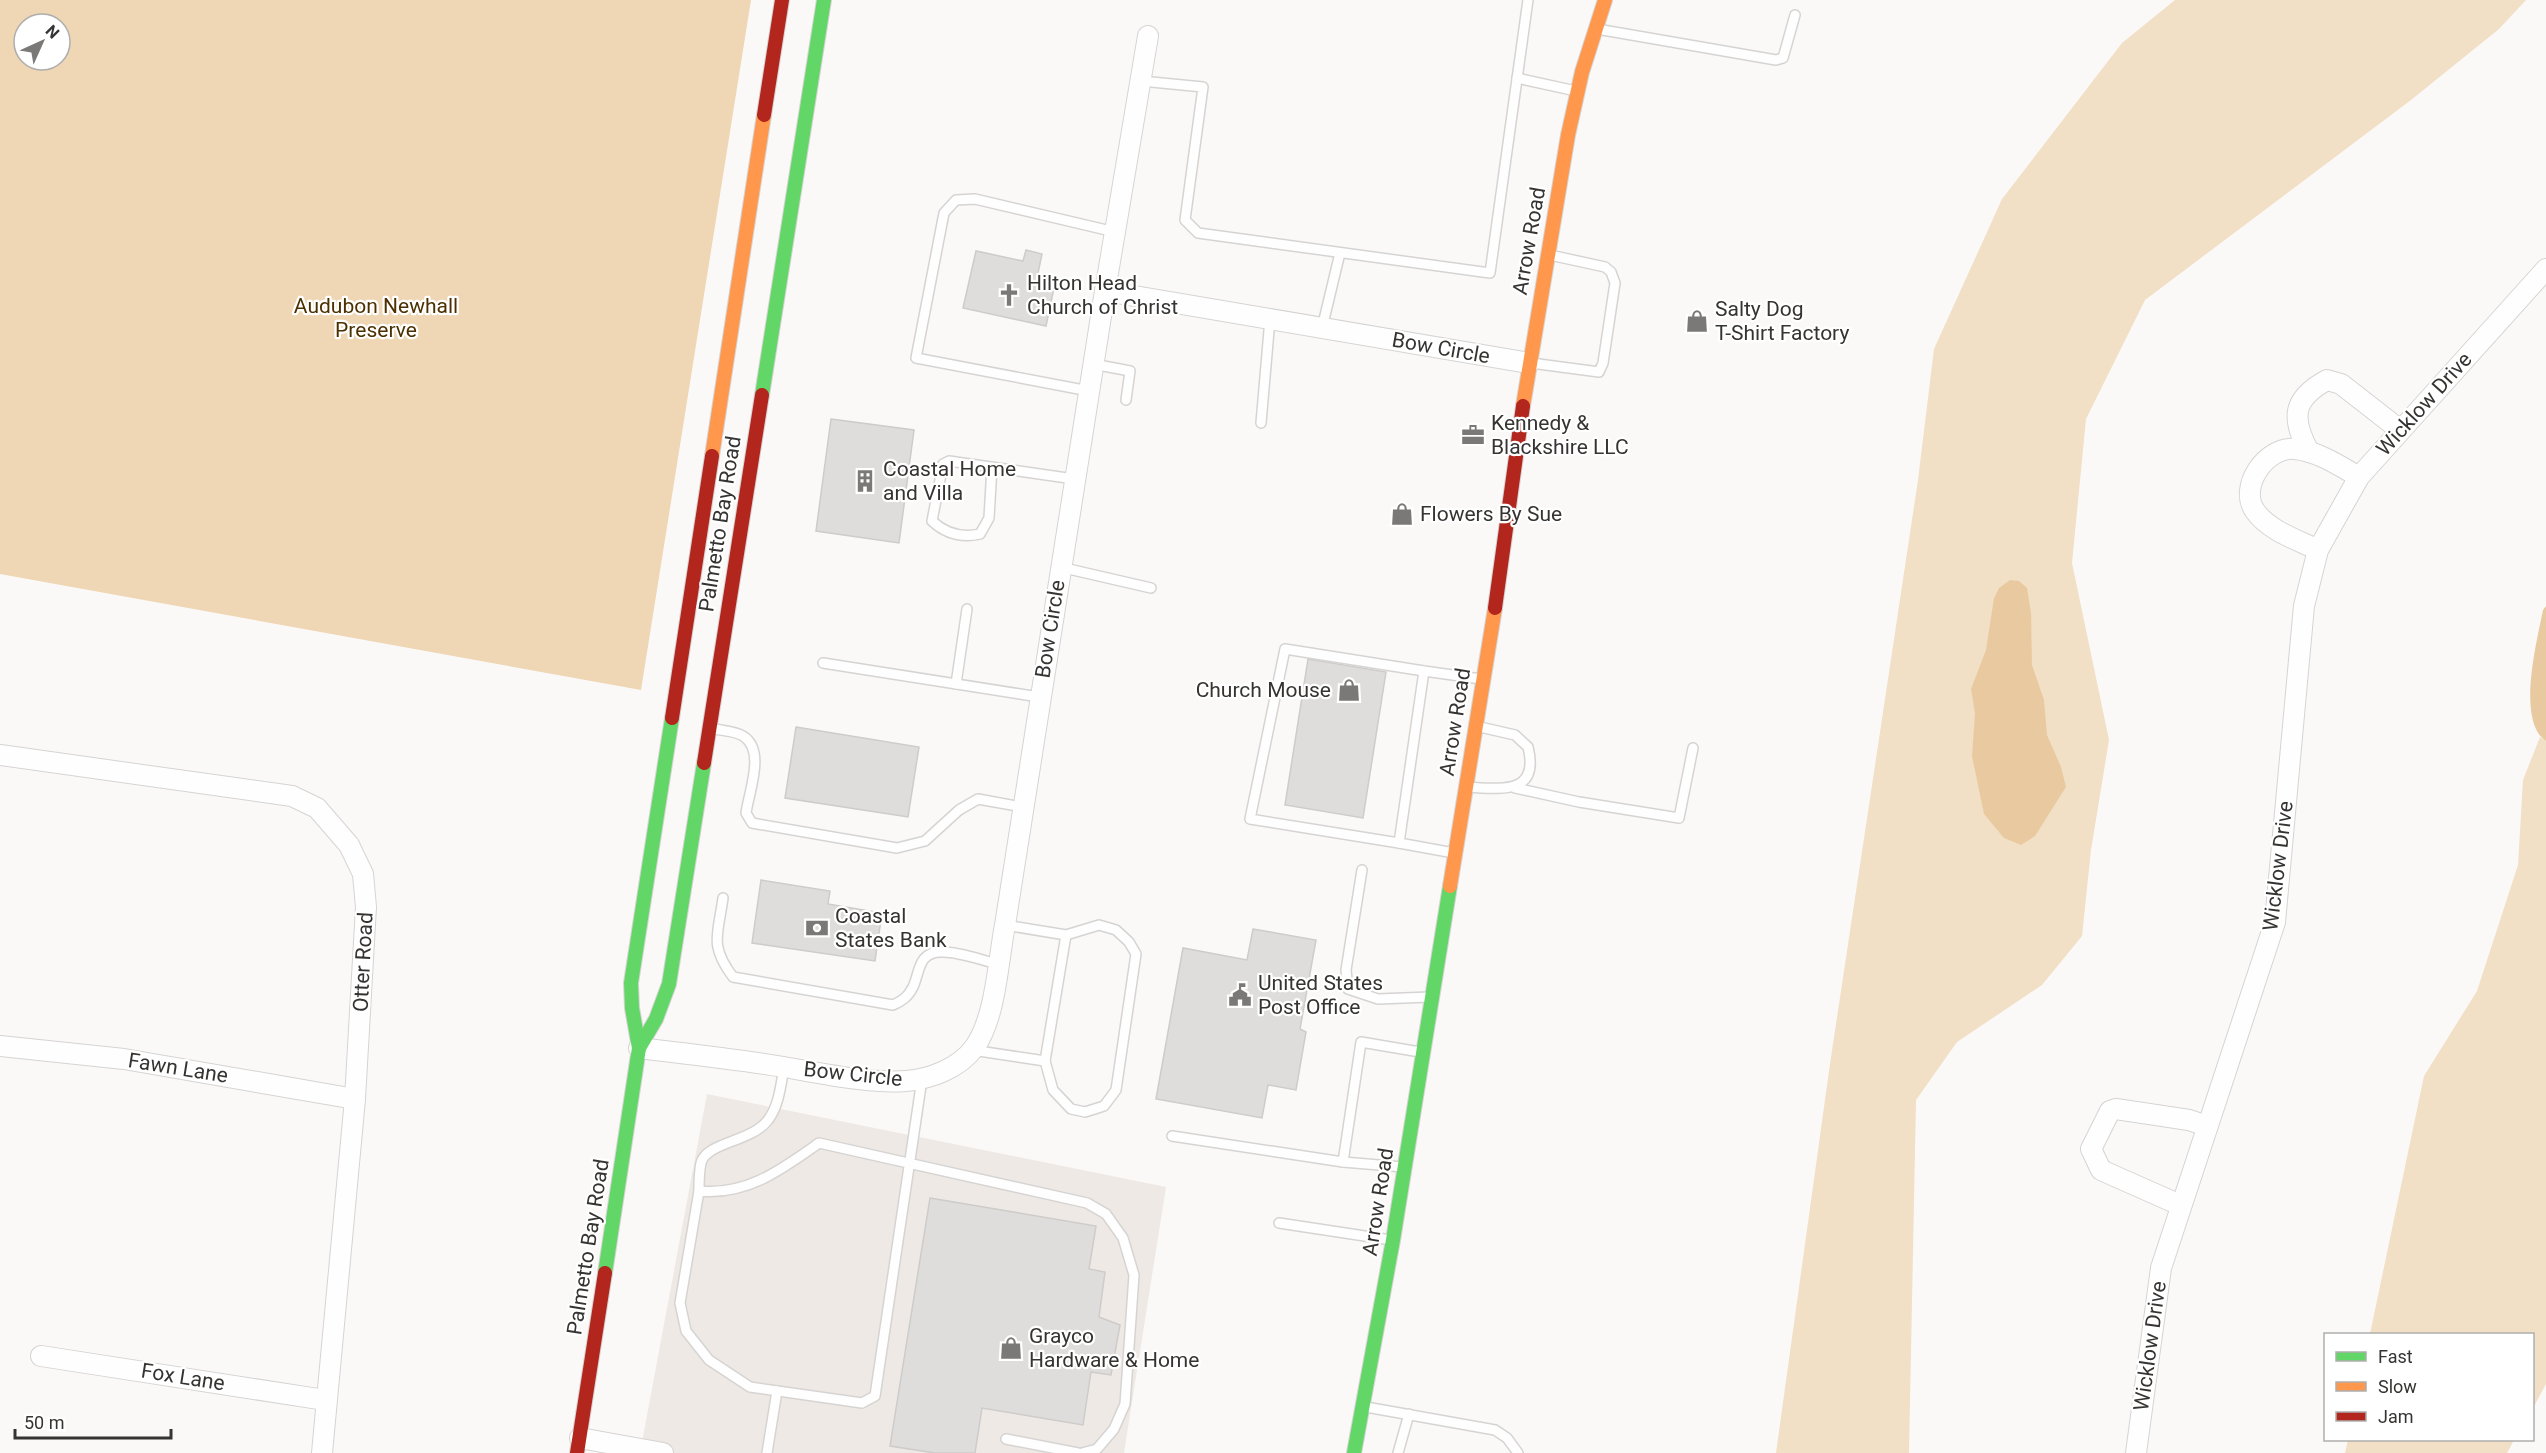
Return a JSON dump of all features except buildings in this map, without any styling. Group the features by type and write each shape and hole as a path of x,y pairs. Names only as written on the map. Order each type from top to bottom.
{"main road":[{"name":"Palmetto Bay Road","path":"578,1445 639,1048 632,1008 632,982 782,0"},
{"name":"Palmetto Bay Road","path":"639,1048 656,1019 669,984 824,0"},
{"name":"Arrow Road","path":"1354,1453 1393,1240 1504,554 1529,363 1578,91 1594,29 1605,0"}],"street":[{"path":"1105,291 1148,36"},
{"name":"Wicklow Drive","path":"2136,1453 2161,1268 2275,922 2304,606 2319,550 2359,477 2546,269"},
{"name":"Bow Circle","path":"639,1048 888,1081 922,1078 949,1067 972,1050 987,1021 1005,925 1039,697 1105,291 1529,363"},
{"path":"2309,452 2301,438 2297,419 2300,399 2310,389 2327,380 2341,384 2400,430"},
{"path":"2319,550 2270,525 2256,512 2251,502 2250,489 2255,473 2271,456 2293,448 2309,452 2359,477"},
{"name":"Otter Road","path":"0,755 292,796 317,808 349,845 363,874 366,906 355,1099 325,1400 322,1453"},
{"name":"Fawn Lane","path":"0,1046 124,1059 355,1099"},
{"path":"2180,1205 2101,1170 2091,1149 2110,1111 2116,1108 2189,1120 2207,1126"},
{"name":"Fox Lane","path":"41,1356 325,1400"},
{"path":"578,1445 663,1453"}],"lane":[{"path":"1141,81 1203,87 1185,220 1198,233 1490,273 1528,0"},
{"path":"1594,29 1776,60 1783,58 1795,15"},
{"path":"1517,78 1578,91"},
{"path":"1089,391 916,358 944,213 956,200 975,200 1115,232"},
{"path":"1322,328 1340,253"},
{"path":"1529,363 1599,372 1603,363 1616,283 1611,272 1605,267 1548,255"},
{"path":"1261,423 1270,319"},
{"path":"1093,364 1130,371 1126,400"},
{"path":"992,467 989,518 980,534 968,537 950,534 932,521 939,477 944,464 949,461 992,467 1074,479"},
{"path":"1060,567 1151,588"},
{"path":"957,684 967,609"},
{"path":"1455,853 1250,819 1285,649 1483,679"},
{"path":"823,663 1039,697"},
{"path":"1399,843 1424,671"},
{"path":"1476,726 1515,735 1528,747 1530,769 1523,782 1515,788"},
{"path":"710,728 745,737 753,748 755,760 746,813 752,823 897,848 925,841 959,810 978,800 1022,807"},
{"path":"1466,786 1515,788 1579,802 1679,818 1693,748"},
{"path":"1362,870 1346,970 1348,989 1378,999 1432,997"},
{"path":"723,898 716,944 719,959 733,977 893,1005 904,1000 914,986 917,968 926,957 941,951 998,964"},
{"path":"1005,925 1066,935 1099,925 1116,930 1129,942 1136,954 1116,1090 1104,1106 1085,1112 1071,1109 1053,1090 1045,1061 1066,935"},
{"path":"1343,1162 1361,1042 1423,1052"},
{"path":"972,1050 1045,1061"},
{"path":"784,1067 779,1095 769,1119 744,1138 709,1150 701,1161 699,1191 680,1303 686,1331 709,1360 750,1387 862,1403 875,1396 922,1078"},
{"path":"1172,1136 1343,1162 1405,1167"},
{"path":"699,1191 719,1193 758,1182 782,1169 819,1143 1087,1203 1106,1214 1124,1238 1134,1275 1125,1404 1114,1429 1097,1449 1080,1453 1006,1439"},
{"path":"1279,1223 1393,1240"},
{"path":"767,1453 777,1391"},
{"path":"1364,1406 1495,1430 1507,1438 1518,1453"},
{"path":"1398,1453 1409,1414"}],"shaded area":[{"path":"2175,0 2526,0 2499,29 2411,100 2145,300 2086,419 2072,563 2109,740 2091,850 2082,936 2042,985 1957,1042 1916,1100 1909,1453 1776,1453 1830,1064 1918,480 1934,349 2002,199 2122,43"},
{"path":"2010,580 2019,581 2027,588 2031,613 2032,665 2044,700 2047,735 2061,767 2066,787 2035,836 2021,845 2004,838 1984,814 1972,756 1975,713 1971,689 1986,650 1994,598 1999,588"},
{"path":"2546,606 2546,741 2537,731 2530,699 2533,660 2543,610"},
{"path":"2540,737 2546,741 2546,1384 2534,1406 2534,1333 2370,1333 2424,1076 2477,991 2518,865 2523,780"},
{"path":"707,1094 1166,1187 1124,1453 640,1453"},
{"path":"2348,1441 2513,1441 2507,1453 2345,1453"}],"green space":[{"name":"Audubon Newhall Preserve","path":"0,0 751,0 641,690 0,574"}],"traffic: fast":[{"path":"762,395 824,0"},
{"path":"605,1273 639,1048 632,1008 631,983 672,718"},
{"path":"639,1048 656,1019 669,984 704,763"},
{"path":"1354,1453 1393,1240 1450,886"}],"traffic: slow":[{"path":"1523,406 1568,135 1582,72 1605,0"},
{"path":"712,456 764,115"},
{"path":"1450,886 1495,608"}],"traffic: jam":[{"path":"764,115 782,0"},
{"path":"704,763 762,395"},
{"path":"1495,608 1523,406"},
{"path":"672,718 712,456"},
{"path":"577,1453 605,1273"}],"place":[{"name":"Hilton Head Church of Christ","path":"1009,295"},
{"name":"Salty Dog T-Shirt Factory","path":"1697,321"},
{"name":"Kennedy & Blackshire LLC","path":"1473,435"},
{"name":"Coastal Home and Villa","path":"865,481"},
{"name":"Flowers By Sue","path":"1402,514"},
{"name":"Church Mouse","path":"1349,690"},
{"name":"Coastal States Bank","path":"817,928"},
{"name":"United States Post Office","path":"1240,995"},
{"name":"Grayco Hardware & Home","path":"1011,1348"}]}
